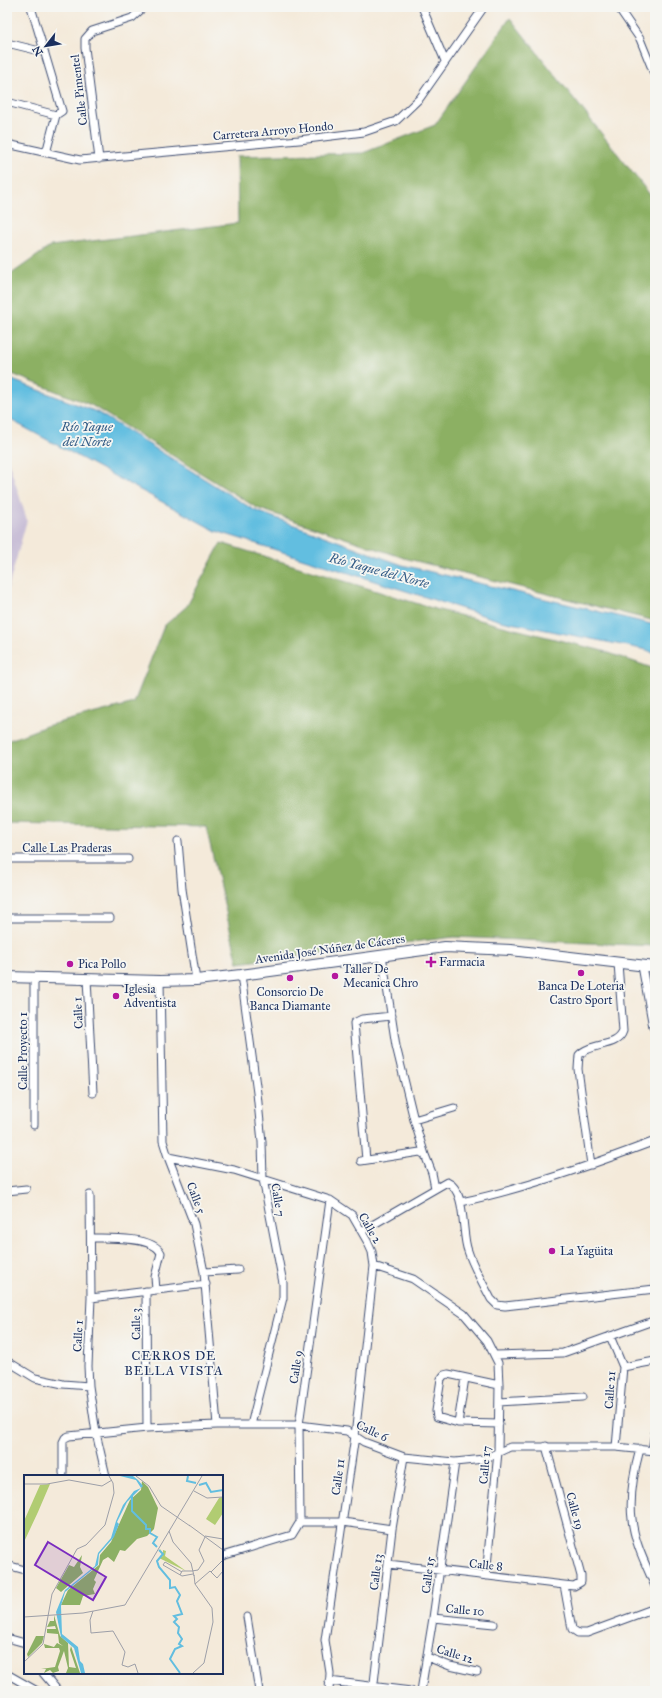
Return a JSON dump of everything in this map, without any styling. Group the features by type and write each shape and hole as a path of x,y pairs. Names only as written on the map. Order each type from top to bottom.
{"main road":[{"name":"Avenida José Núñez de Cáceres","path":"7,977 196,980 445,946 479,947 655,967"}],"street":[{"path":"31,7 62,107 62,111 58,114 46,153"},
{"name":"Calle Pimentel","path":"99,158 85,56 85,39 92,31 132,18 144,7"},
{"path":"422,7 445,61"},
{"name":"Carretera Arroyo Hondo","path":"7,144 80,160 298,140 364,132 396,121 420,98 484,7"},
{"path":"618,7 640,38 655,76"},
{"path":"7,43 44,52"},
{"path":"7,102 58,114"},
{"path":"178,841 182,889 196,980"},
{"name":"Calle Las Praderas","path":"7,859 128,859"},
{"path":"7,918 110,918"},
{"path":"382,955 396,1046 414,1120 432,1173 435,1188"},
{"path":"591,1165 578,1070 579,1055 583,1051 615,1041 622,1036 623,1031 618,964"},
{"path":"642,966 653,1027"},
{"name":"Calle 7","path":"241,975 257,1093 262,1142 263,1179 283,1283 283,1298 251,1425"},
{"name":"Calle Proyecto 1","path":"34,977 34,1125"},
{"name":"Calle 1","path":"87,979 93,1093"},
{"name":"Calle 5","path":"160,980 163,1141 194,1224 204,1272 216,1425"},
{"path":"392,1016 362,1019 354,1023 364,1160 420,1152 425,1155"},
{"path":"414,1120 454,1108"},
{"path":"460,1202 503,1193 591,1165 655,1141"},
{"name":"Calle 2","path":"168,1157 234,1170 330,1200 352,1216 362,1231 372,1252 374,1266"},
{"path":"362,1231 447,1182 455,1187 460,1202 467,1250 491,1299 497,1305 505,1306 655,1289"},
{"path":"7,1191 26,1189"},
{"name":"Calle 1","path":"90,1195 91,1298 88,1350 89,1386 96,1433 106,1475"},
{"name":"Calle 9","path":"300,1522 299,1425 330,1200"},
{"path":"91,1238 132,1240 156,1246 161,1253 155,1277 156,1290"},
{"path":"374,1266 413,1279 464,1314 487,1341 495,1355 563,1352 650,1322"},
{"name":"Calle 11","path":"329,1691 330,1673 325,1640 355,1436 374,1266"},
{"path":"204,1272 238,1270"},
{"path":"91,1298 206,1284"},
{"name":"Calle 3","path":"146,1291 148,1428"},
{"name":"Calle 21","path":"610,1336 623,1367 616,1447"},
{"name":"Calle 17","path":"486,1576 498,1452 499,1370 495,1355"},
{"path":"623,1367 655,1361"},
{"path":"7,1362 35,1378 63,1384 89,1386"},
{"path":"498,1424 458,1422 437,1417 436,1411 441,1379 444,1375 448,1374 499,1385"},
{"path":"458,1422 465,1378"},
{"path":"498,1402 583,1397"},
{"name":"Calle 6","path":"63,1473 63,1442 65,1438 69,1436 148,1428 216,1425 299,1425 347,1431 364,1442 404,1456 455,1462 484,1459 510,1446 616,1447 653,1451"},
{"path":"653,1451 655,1433"},
{"name":"Calle 19","path":"546,1446 581,1576 581,1582"},
{"path":"640,1449 633,1482 631,1508 632,1520 639,1545 655,1584"},
{"name":"Calle 13","path":"374,1689 392,1529 404,1456"},
{"name":"Calle 15","path":"421,1691 455,1462"},
{"path":"223,1556 292,1535 300,1522 343,1522 392,1529"},
{"name":"Calle 8","path":"388,1564 574,1586 581,1582"},
{"path":"7,1565 24,1570"},
{"path":"564,1585 572,1629 578,1633 587,1633 655,1608"},
{"path":"247,1617 259,1691"},
{"name":"Calle 10","path":"433,1618 494,1624"},
{"path":"7,1638 24,1643"},
{"name":"Calle 12","path":"427,1657 450,1666 477,1672"},
{"path":"7,1674 37,1691"},
{"path":"44,1674 58,1691"},
{"path":"329,1681 374,1689 412,1691"}],"shaded area":[{"path":"7,457 27,520 7,592"}],"green space":[{"path":"510,18 655,201 655,621 404,558 257,508 91,405 7,372 7,277 51,246 238,223 237,156 363,153 435,125"},
{"path":"221,543 435,609 603,651 655,669 655,946 454,937 238,963 206,827 7,823 7,741 46,726 134,703 164,626 187,606"}],"water":[{"name":"Río Yaque del Norte","path":"7,378 97,412 254,510 402,565 655,625 655,654 647,650 501,621 216,531 7,418"}],"place":[{"name":"Farmacia","path":"431,962"},
{"name":"Pica Pollo","path":"70,964"},
{"name":"Banca De Loteria Castro Sport","path":"581,973"},
{"name":"Taller De Mecanica Chro","path":"335,976"},
{"name":"Consorcio De Banca Diamante","path":"290,978"},
{"name":"Iglesia Adventista","path":"116,996"},
{"name":"La Yagüita","path":"552,1251"}],"district":[{"name":"CERROS DE BELLA VISTA","path":"174,1364"}]}
